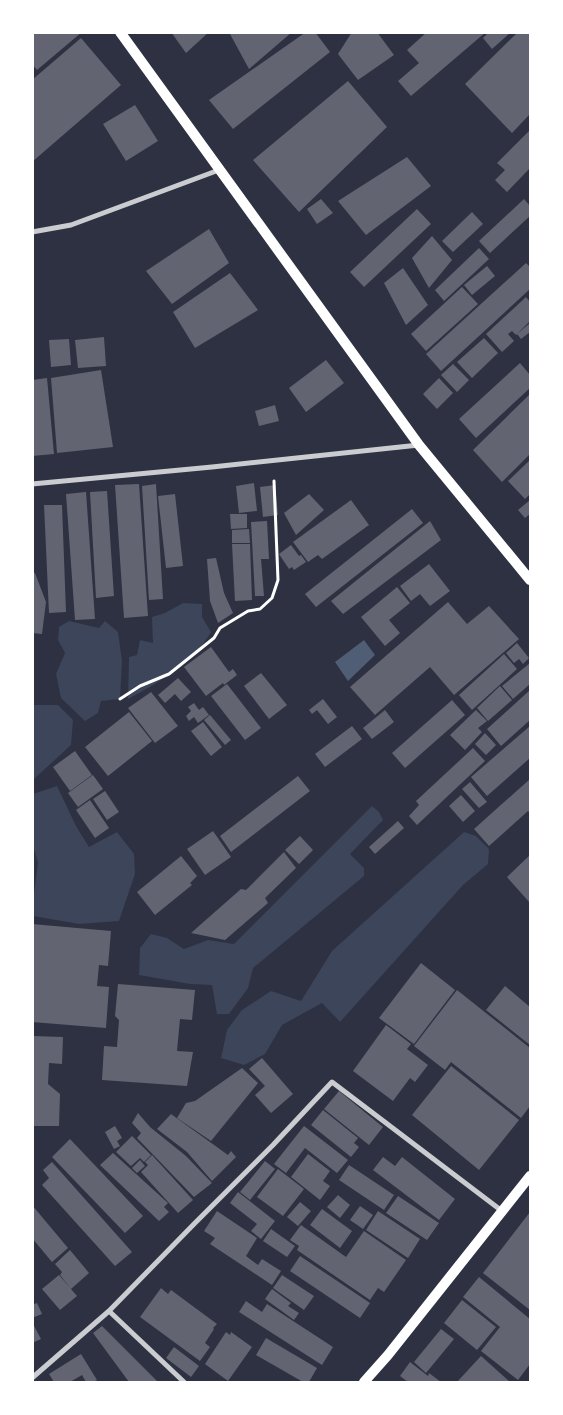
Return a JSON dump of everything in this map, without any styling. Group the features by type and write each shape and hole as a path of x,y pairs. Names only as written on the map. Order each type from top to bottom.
{"main road":[{"path":"120,32 419,445 530,580"},
{"path":"364,1382 503,1212 530,1176"}],"street":[{"path":"32,232 71,226 219,170"},
{"path":"32,484 419,445"},
{"path":"32,1378 109,1311 273,1145 332,1082 503,1212"},
{"path":"109,1311 184,1382"}],"path":[{"path":"120,699 140,686 169,674 214,638 220,628 248,611 260,609 272,598 278,580 273,460"}],"shaded area":[{"path":"183,603 202,604 202,617 211,632 195,653 174,671 128,699 129,657 137,655 140,640 153,643 152,617 165,613"},
{"path":"69,621 99,628 105,621 118,632 122,661 120,699 101,701 98,713 85,721 61,698 56,674 65,653 58,640 59,627"},
{"path":"364,640 375,655 348,681 335,662"},
{"path":"33,705 58,705 73,720 71,745 33,780"},
{"path":"57,786 76,826 89,847 117,832 134,854 135,874 119,921 79,924 33,916 38,863 33,845 33,794"},
{"path":"372,806 379,812 383,820 350,854 364,868 364,876 253,968 248,988 229,1014 217,1014 212,985 190,984 139,975 140,948 151,934 167,938 184,949 208,940 234,944"},
{"path":"464,832 476,836 489,849 488,864 463,885 340,1022 322,1003 282,1025 265,1054 244,1065 221,1058 227,1030 242,1010 271,991 301,1001 332,951"}],"building":[{"path":"32,32 82,32 37,70 32,64"},
{"path":"171,32 209,32 186,53"},
{"path":"231,32 292,32 249,69 230,34"},
{"path":"306,32 315,32 330,52 233,129 209,100"},
{"path":"352,32 377,32 394,55 358,80 338,54"},
{"path":"427,32 486,32 411,96 398,81 419,63 407,50"},
{"path":"489,32 511,32 492,49 483,38"},
{"path":"518,32 530,32 530,114 512,133 465,84"},
{"path":"81,38 121,85 32,162 32,80"},
{"path":"348,81 387,127 299,212 253,160"},
{"path":"135,105 158,141 126,161 103,124"},
{"path":"530,130 530,168 507,192 495,180 505,170 497,163"},
{"path":"407,157 431,186 366,235 338,201"},
{"path":"321,199 333,213 317,224 307,209"},
{"path":"524,199 530,206 530,216 490,253 479,241"},
{"path":"417,209 431,224 364,287 350,272"},
{"path":"472,212 483,224 453,252 442,241"},
{"path":"209,229 229,263 172,304 146,271"},
{"path":"432,236 452,260 429,288 412,258"},
{"path":"479,248 489,259 444,301 435,290"},
{"path":"526,263 530,267 530,289 441,371 426,354"},
{"path":"487,266 495,276 472,295 464,285"},
{"path":"403,268 428,305 406,325 384,283"},
{"path":"230,273 258,310 195,348 173,312"},
{"path":"462,287 478,304 426,351 411,334"},
{"path":"526,297 530,302 530,321 516,335 512,331 508,334 514,341 502,352 486,334"},
{"path":"530,323 530,332 521,339 517,334"},
{"path":"104,337 106,366 78,368 75,340"},
{"path":"484,338 498,353 472,378 457,362"},
{"path":"69,339 71,365 51,367 49,340"},
{"path":"326,360 344,383 306,412 289,388"},
{"path":"520,363 530,375 530,388 476,438 459,419"},
{"path":"453,364 469,380 457,392 441,375"},
{"path":"101,370 113,447 57,453 51,378"},
{"path":"47,378 54,454 32,456 32,380"},
{"path":"439,378 453,393 437,409 423,394"},
{"path":"530,394 530,454 502,482 473,450"},
{"path":"275,405 279,421 259,426 255,411"},
{"path":"530,460 530,494 525,499 508,481"},
{"path":"254,483 257,511 239,513 236,486"},
{"path":"139,484 148,616 124,618 115,485"},
{"path":"156,484 163,599 149,600 142,486"},
{"path":"275,485 278,515 263,517 260,487"},
{"path":"107,491 114,596 96,598 90,492"},
{"path":"86,492 95,619 75,620 66,494"},
{"path":"175,494 183,566 166,568 158,496"},
{"path":"309,494 324,510 296,535 284,513"},
{"path":"351,500 369,525 322,559 318,555 308,562 293,542"},
{"path":"530,500 530,514 525,518 518,510"},
{"path":"44,505 62,505 66,612 49,613"},
{"path":"412,509 423,523 316,607 305,594"},
{"path":"230,514 247,514 247,528 231,529"},
{"path":"267,521 269,559 261,559 264,596 255,596 251,522"},
{"path":"430,521 441,540 343,614 331,601"},
{"path":"249,529 250,543 232,543 232,530"},
{"path":"232,544 250,544 252,600 235,601"},
{"path":"291,545 306,562 294,570 292,567 289,569 279,554"},
{"path":"216,558 224,593 233,613 218,623 210,601 207,559"},
{"path":"429,564 450,591 430,606 420,594 411,601 400,586"},
{"path":"32,573 35,573 46,602 42,634 32,633"},
{"path":"397,587 410,603 389,620 400,633 385,646 361,617"},
{"path":"448,602 467,624 489,606 519,639 454,695 430,667 375,715 350,687"},
{"path":"517,643 529,658 523,664 519,659 514,663 506,653"},
{"path":"211,647 229,672 233,669 237,675 206,696 184,667"},
{"path":"504,654 517,669 472,710 459,695"},
{"path":"530,663 530,684 513,699 502,686"},
{"path":"261,673 287,705 269,719 244,686"},
{"path":"178,678 191,692 181,701 175,694 165,703 158,695"},
{"path":"227,684 261,728 245,740 211,696"},
{"path":"500,686 512,700 488,721 477,708"},
{"path":"530,690 530,720 501,746 487,729"},
{"path":"151,692 178,726 155,743 128,708"},
{"path":"323,699 337,717 328,724 317,710 312,714 309,710"},
{"path":"452,700 465,715 405,768 392,753"},
{"path":"194,703 199,710 203,707 209,715 198,723 194,717 189,721 186,716 191,711 188,707"},
{"path":"385,710 394,722 372,739 363,728"},
{"path":"476,710 487,721 478,728 482,732 465,750 450,735"},
{"path":"129,712 152,741 108,776 85,747"},
{"path":"210,715 231,740 225,745 204,720"},
{"path":"203,722 222,747 211,756 191,731"},
{"path":"352,726 362,739 325,767 315,754"},
{"path":"530,726 530,758 487,796 471,777"},
{"path":"485,733 496,745 486,755 475,744"},
{"path":"473,748 485,761 417,825 409,816 419,805 416,801"},
{"path":"75,751 92,775 70,791 53,767"},
{"path":"93,775 103,789 78,807 68,793"},
{"path":"298,776 310,791 231,852 220,836"},
{"path":"530,779 530,813 528,811 489,846 474,829"},
{"path":"470,782 487,802 479,808 462,789"},
{"path":"105,791 119,812 107,820 93,799"},
{"path":"461,795 475,811 463,822 449,806"},
{"path":"90,800 109,828 95,838 76,810"},
{"path":"398,821 404,828 375,854 369,847"},
{"path":"213,831 231,857 205,875 187,849"},
{"path":"300,836 313,850 299,864 285,850"},
{"path":"284,852 296,868 265,898 268,903 225,940 191,933 241,889 246,890"},
{"path":"530,855 530,903 507,877"},
{"path":"181,856 197,876 190,883 192,885 155,915 137,892"},
{"path":"32,924 111,931 108,966 99,965 97,986 109,987 106,1028 32,1022"},
{"path":"421,963 455,990 414,1044 379,1018"},
{"path":"118,984 195,990 192,1020 180,1019 177,1051 193,1052 187,1086 102,1080 104,1046 117,1047 119,1020 115,1016"},
{"path":"505,986 530,1007 530,1045 486,1010"},
{"path":"457,990 530,1048 530,1106 521,1118 451,1062 445,1070 414,1046"},
{"path":"386,1025 411,1044 407,1049 428,1065 415,1082 410,1078 393,1101 353,1071"},
{"path":"32,1036 63,1037 62,1064 49,1063 48,1084 60,1094 59,1126 32,1126"},
{"path":"262,1058 293,1094 271,1113 255,1095 265,1086 249,1069"},
{"path":"451,1066 519,1120 479,1170 412,1115"},
{"path":"242,1068 258,1083 211,1141 177,1118 186,1103 195,1101"},
{"path":"339,1091 383,1127 369,1145 324,1109"},
{"path":"323,1110 358,1138 354,1143 359,1147 351,1157 311,1125"},
{"path":"138,1113 150,1127 186,1156 212,1183 194,1197 137,1138 141,1133 132,1123"},
{"path":"171,1114 228,1155 231,1151 236,1157 212,1181 187,1152 157,1129"},
{"path":"115,1126 122,1138 117,1141 120,1146 114,1149 105,1132"},
{"path":"304,1126 348,1160 337,1173 305,1148 286,1173 274,1164"},
{"path":"132,1136 151,1155 144,1162 140,1158 131,1166 116,1152"},
{"path":"70,1139 143,1216 125,1233 52,1157"},
{"path":"113,1153 168,1203 164,1207 169,1212 159,1221 100,1165"},
{"path":"308,1154 330,1171 323,1181 330,1186 320,1200 291,1177"},
{"path":"152,1155 193,1200 178,1213 141,1172 148,1165 145,1162"},
{"path":"383,1157 395,1166 402,1157 455,1199 439,1220 373,1170"},
{"path":"140,1160 145,1166 137,1173 132,1168"},
{"path":"265,1161 275,1169 250,1200 240,1192"},
{"path":"52,1162 132,1252 115,1266 42,1185 49,1178 43,1170"},
{"path":"349,1165 394,1195 384,1210 339,1180"},
{"path":"278,1169 304,1189 283,1216 257,1197"},
{"path":"238,1192 275,1221 261,1239 251,1231 257,1224 230,1203"},
{"path":"338,1195 350,1205 340,1218 327,1207"},
{"path":"398,1196 439,1223 427,1240 386,1213"},
{"path":"300,1202 311,1211 298,1226 287,1217"},
{"path":"32,1205 68,1248 52,1262 32,1238"},
{"path":"360,1206 373,1215 363,1229 350,1220"},
{"path":"322,1209 352,1231 340,1248 310,1225"},
{"path":"217,1211 257,1238 246,1256 258,1265 262,1259 281,1271 272,1285 210,1244 215,1238 204,1231"},
{"path":"378,1211 420,1239 408,1258 366,1230"},
{"path":"530,1212 530,1310 483,1273"},
{"path":"301,1225 346,1257 364,1231 406,1260 384,1292 378,1288 370,1300 297,1250 299,1246 290,1240"},
{"path":"271,1229 295,1246 287,1257 263,1241"},
{"path":"70,1250 89,1273 71,1289 60,1275 62,1272 55,1264"},
{"path":"300,1256 370,1303 360,1318 290,1271"},
{"path":"59,1275 77,1296 60,1310 42,1289"},
{"path":"282,1275 314,1296 304,1310 273,1288"},
{"path":"479,1277 530,1319 530,1364 518,1380 481,1351 500,1327 463,1297"},
{"path":"161,1288 168,1294 171,1290 217,1324 205,1343 210,1347 200,1361 140,1317"},
{"path":"272,1289 291,1303 288,1306 299,1313 294,1320 265,1299"},
{"path":"462,1300 496,1327 477,1350 444,1323"},
{"path":"246,1301 262,1312 267,1304 333,1347 322,1365 239,1312"},
{"path":"37,1303 42,1314 32,1318 32,1305"},
{"path":"32,1322 41,1339 32,1343"},
{"path":"102,1326 158,1382 129,1382 93,1333"},
{"path":"441,1329 454,1339 426,1373 414,1362"},
{"path":"226,1332 230,1335 231,1332 252,1347 228,1381 205,1364"},
{"path":"266,1338 317,1368 309,1382 303,1382 256,1355"},
{"path":"174,1347 199,1366 191,1377 166,1358"},
{"path":"81,1354 97,1380 86,1382 82,1375 70,1382 54,1382 49,1374"},
{"path":"481,1356 510,1382 457,1382"},
{"path":"410,1362 428,1376 429,1373 441,1382 408,1382 400,1376"}]}
